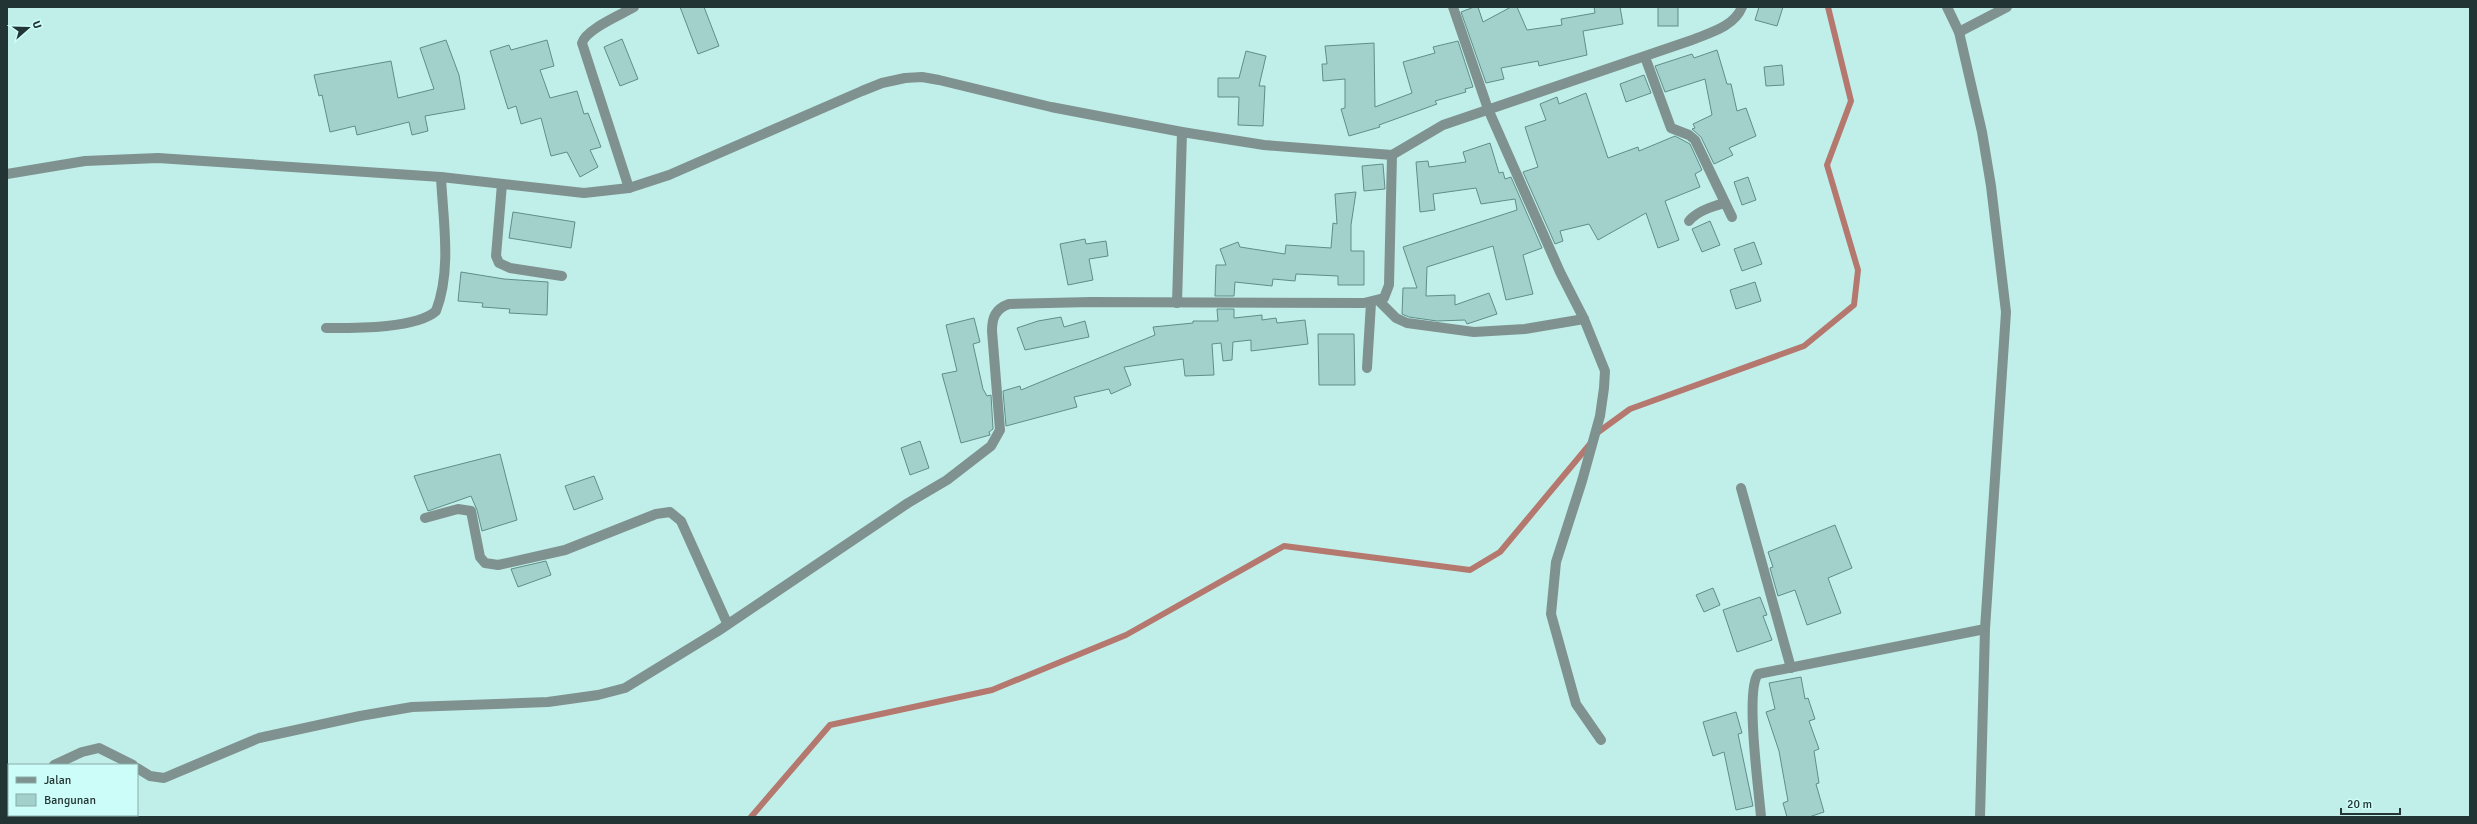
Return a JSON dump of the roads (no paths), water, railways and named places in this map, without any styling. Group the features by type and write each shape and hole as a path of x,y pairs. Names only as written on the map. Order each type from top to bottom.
{"street":[{"path":"629,188 582,43 584,38 604,23 634,7"},
{"path":"1453,7 1488,109 1560,272 1584,319 1600,355 1604,371 1604,388 1600,416 1582,481 1556,562 1551,614 1576,704 1601,740"},
{"path":"7,174 85,160 158,158 441,177 584,193 629,188 669,175 862,91 882,83 905,78 939,80 1051,107 1182,132 1264,145 1392,155 1443,125 1645,57 1725,26 1734,19 1742,7"},
{"path":"1947,7 1959,32 1979,118 1991,186 2006,312 1985,629 1980,817"},
{"path":"1959,32 2008,7"},
{"path":"1645,57 1671,128 1689,135 1695,140 1732,217"},
{"path":"1177,302 1182,132"},
{"path":"1367,368 1375,302 1388,292 1390,286 1392,155"},
{"path":"326,328 361,328 420,321 436,311 443,286 444,249 441,177"},
{"path":"502,184 496,256 499,263 510,268 562,276"},
{"path":"1689,221 1701,212 1724,203"},
{"path":"138,769 150,776 164,778 259,738 340,720 412,707 548,702 598,695 625,688 727,623 908,503 947,480 996,441 1000,430 992,318 1001,306 1009,304 1091,302 1375,302 1396,318 1407,323 1474,332 1525,329 1584,319"},
{"path":"1741,488 1790,668"},
{"path":"425,518 458,509 471,511 480,557 485,563 498,565 565,550 656,514 670,512 681,521 727,623"},
{"path":"1761,817 1752,707 1754,681 1758,674 1985,629"},
{"path":"56,764 82,752 99,748 130,764"}],"waterway":[{"path":"1597,433 1630,409 1804,346 1854,305 1858,270 1827,165 1851,101 1828,7"},
{"path":"751,817 830,725 992,690 1126,635 1284,546 1470,570 1500,552 1590,444"}]}
